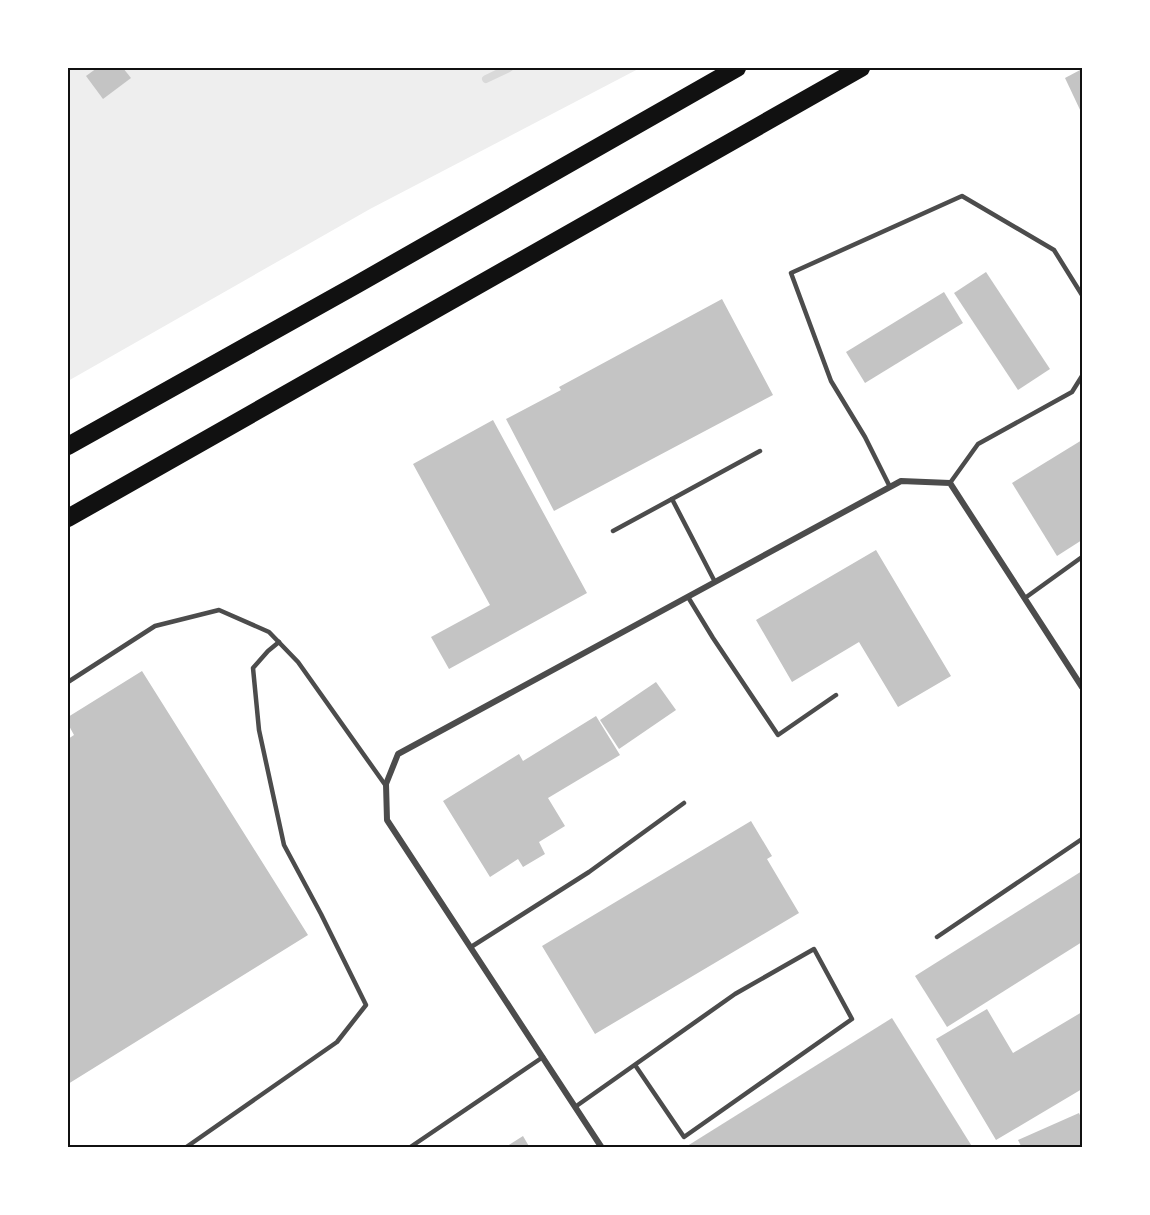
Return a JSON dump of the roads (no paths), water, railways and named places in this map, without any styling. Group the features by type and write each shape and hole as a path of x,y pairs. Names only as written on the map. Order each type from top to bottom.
{"highway":[{"path":"68,446 346,291 737,68"},
{"path":"68,518 861,68"}],"street":[{"path":"602,1148 387,820 386,786 398,754 901,481 950,483 1082,685"}],"lane":[{"path":"890,487 865,437 831,381 791,273 962,196 1054,250 1083,295"},
{"path":"950,483 978,444 1072,392 1083,376"},
{"path":"613,531 760,450"},
{"path":"672,499 715,582"},
{"path":"1025,598 1083,557"},
{"path":"688,597 778,735 837,695"},
{"path":"68,682 155,626 219,610 269,632 298,662 386,786"},
{"path":"185,1148 337,1042 366,1005 284,845 259,730 253,668 279,642"},
{"path":"471,947 589,872 684,803"},
{"path":"937,937 1083,839"},
{"path":"575,1107 735,994 814,949 852,1019 684,1137 635,1065"},
{"path":"409,1148 543,1057"}],"waterway":[{"path":"486,79 509,68"}]}
